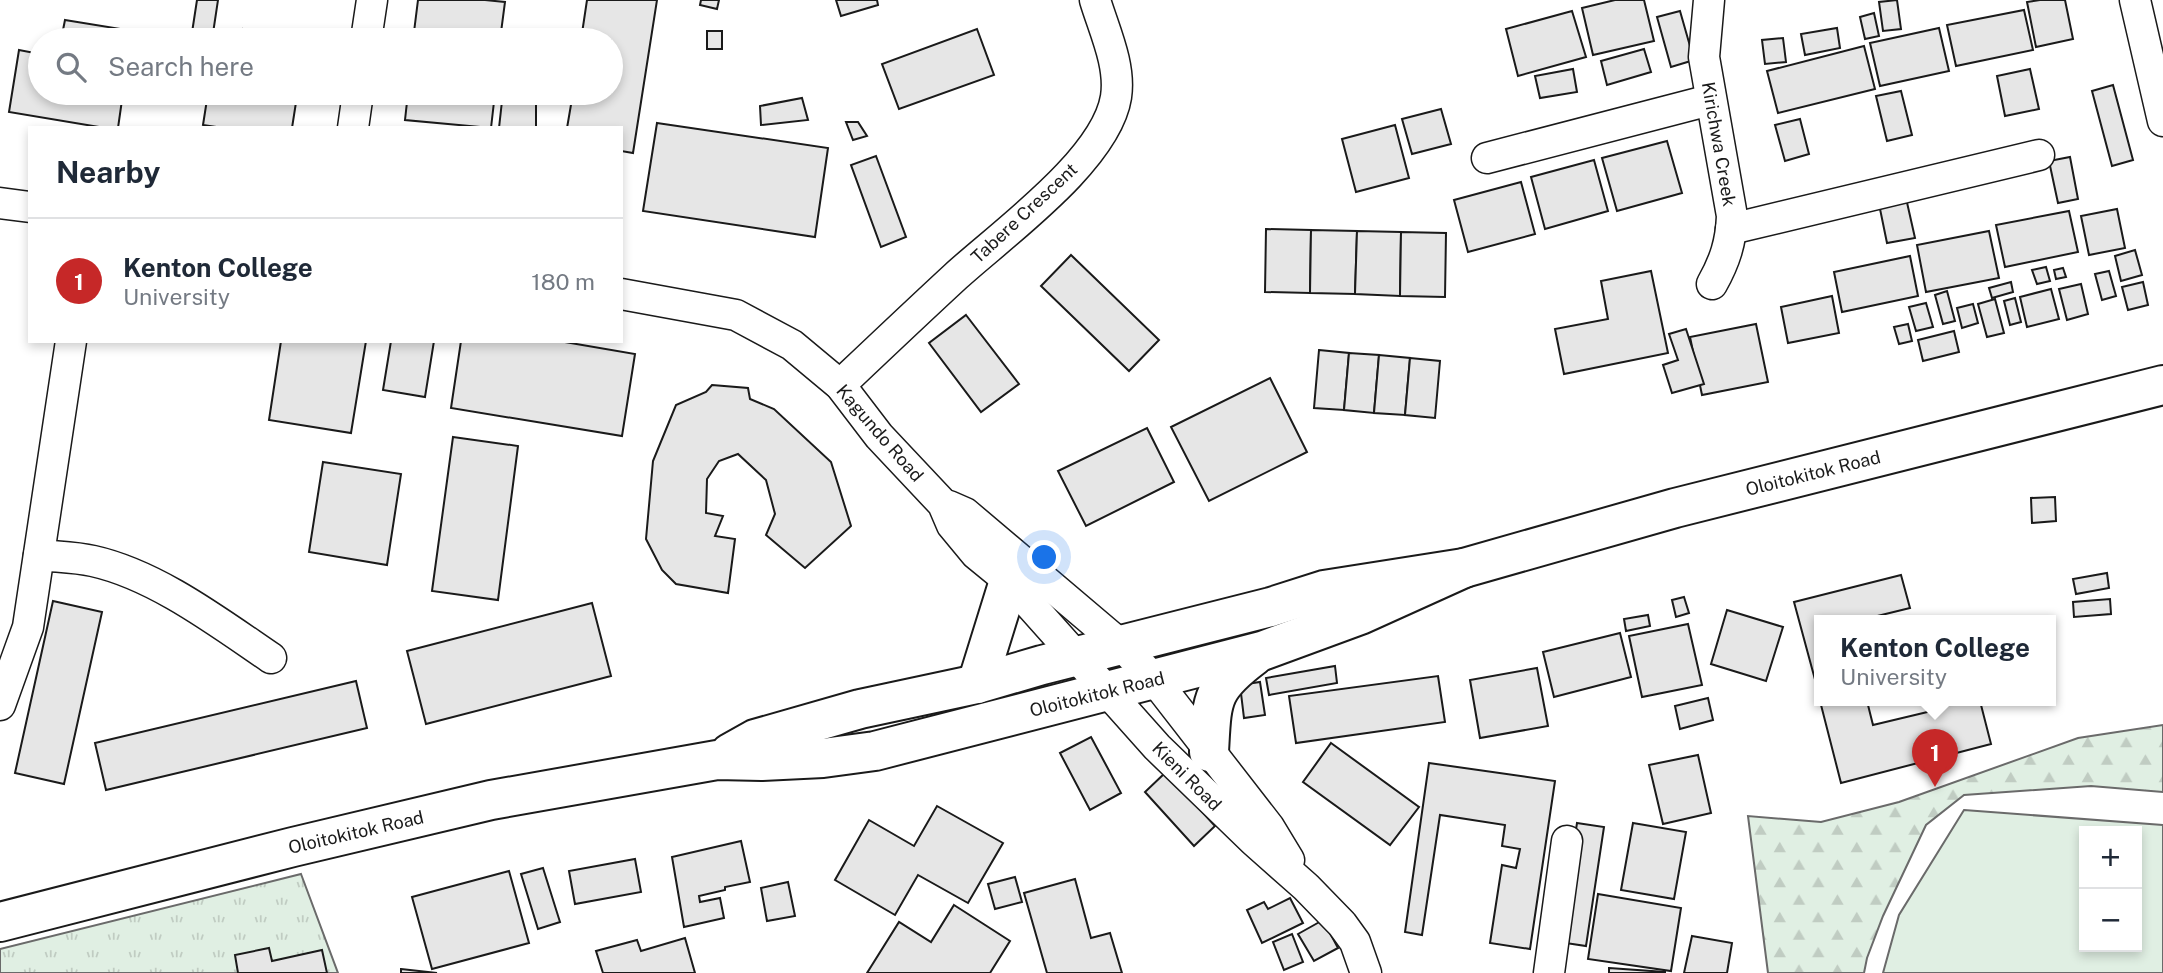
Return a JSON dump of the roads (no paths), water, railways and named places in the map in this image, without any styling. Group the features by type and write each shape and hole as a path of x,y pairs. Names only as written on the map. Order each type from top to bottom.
{"main road":[{"name":"Oloitokitok Road","path":"717,760 766,736 860,709 977,684 1271,607 1324,590 1464,568 1675,508 2163,385"},
{"name":"Oloitokitok Road","path":"0,922 293,846 491,800 717,760 823,758 875,751 1262,651 1360,615 1464,568"},
{"path":"977,684 1009,581"},
{"path":"1209,752 1215,694 1231,673 1262,651"}],"street":[{"path":"368,28 372,0"},
{"name":"Tabere Crescent","path":"840,385 955,277 1060,184 1093,148 1107,125 1116,100 1118,78 1095,0"},
{"name":"Kirichwa Creek","path":"1709,0 1704,57 1732,216 1725,261 1712,284"},
{"path":"2135,0 2163,121"},
{"path":"1487,158 1710,100"},
{"path":"353,126 356,105"},
{"path":"1731,229 2039,155"},
{"path":"0,203 28,207"},
{"name":"Kagundo Road","path":"623,293 736,316 792,345 840,385 878,436 943,504 953,525 976,554 1009,581 1076,657"},
{"path":"0,705 28,627 71,343"},
{"name":"Kagundo Road","path":"943,504 965,513 1122,646"},
{"path":"39,555 93,561 147,580 213,618 271,658"},
{"name":"Kieni Road","path":"1122,646 1154,680 1269,827 1306,887"},
{"name":"Kieni Road","path":"1076,657 1157,747 1342,924 1355,942 1366,973"},
{"path":"1549,973 1567,841"}],"place":[{"name":"Kenton College","path":"1935,787"}]}
